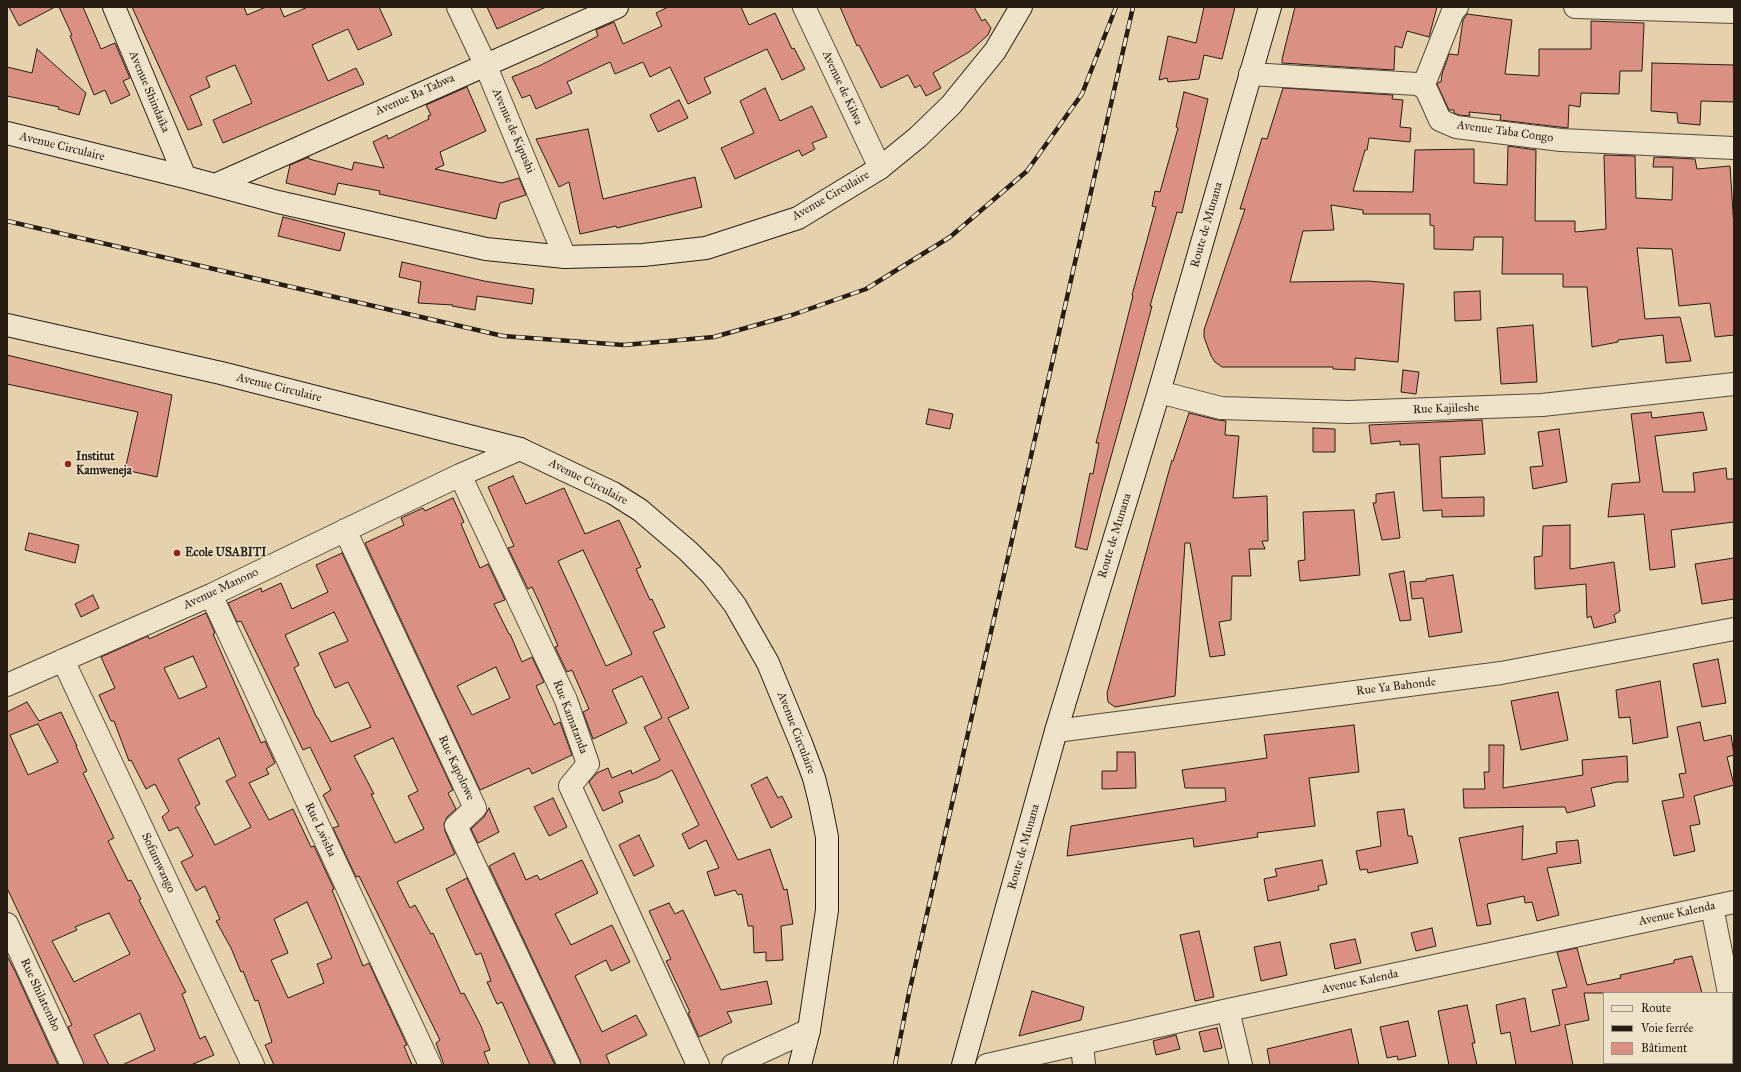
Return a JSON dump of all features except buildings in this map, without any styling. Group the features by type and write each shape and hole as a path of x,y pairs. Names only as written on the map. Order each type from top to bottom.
{"street":[{"name":"Avenue Shindaïka","path":"114,7 185,177"},
{"name":"Avenue de Kipushi","path":"458,7 485,64 565,257"},
{"name":"Avenue Ba Tabwa","path":"215,185 485,64 617,7"},
{"name":"Avenue de Kilwa","path":"804,7 880,168"},
{"name":"Avenue Circulaire","path":"7,133 185,177 278,202 486,249 565,257 643,255 706,248 798,218 880,168 918,137 952,105 995,51 1021,7"},
{"name":"Route de Munana","path":"963,1065 1056,731 1159,392 1270,7"},
{"path":"1250,74 1410,83 1423,87 1453,11 1457,7"},
{"path":"1575,7 1734,12"},
{"name":"Avenue Taba Congo","path":"1423,87 1429,96 1440,120 1456,127 1561,140 1734,148"},
{"name":"Avenue Circulaire","path":"7,325 221,373 520,448 613,493 640,510 688,551 712,575 735,605 768,663 814,778 827,837 827,910 809,1030 800,1065"},
{"name":"Rue Kajileshe","path":"1159,392 1221,408 1348,412 1542,405 1734,384"},
{"name":"Avenue Manono","path":"7,685 211,595 460,475 520,448"},
{"name":"Rue Kamatanda","path":"460,475 566,700 588,764 570,786 698,1065"},
{"name":"Rue Kapolowe","path":"345,530 474,808 456,826 569,1065"},
{"name":"Rue Lwisha","path":"211,595 430,1065"},
{"name":"Rue Ya Bahonde","path":"1056,731 1500,673 1734,629"},
{"name":"Sofumwango","path":"63,660 254,1065"},
{"name":"Avenue Kalenda","path":"987,1065 1083,1055 1228,1010 1734,902"},
{"path":"1712,907 1729,992"},
{"name":"Rue Shilatembo","path":"7,924 72,1065"},
{"path":"1228,1010 1241,1065"},
{"path":"733,1065 809,1030"}],"railway":[{"path":"7,221 503,336 624,345 714,337 792,315 866,289 950,237 1027,171 1082,94 1116,7"},
{"path":"895,1065 909,993 1133,7"}],"place":[{"name":"Institut Kamweneja","path":"68,464"},
{"name":"Ecole USABITI","path":"177,553"}]}
